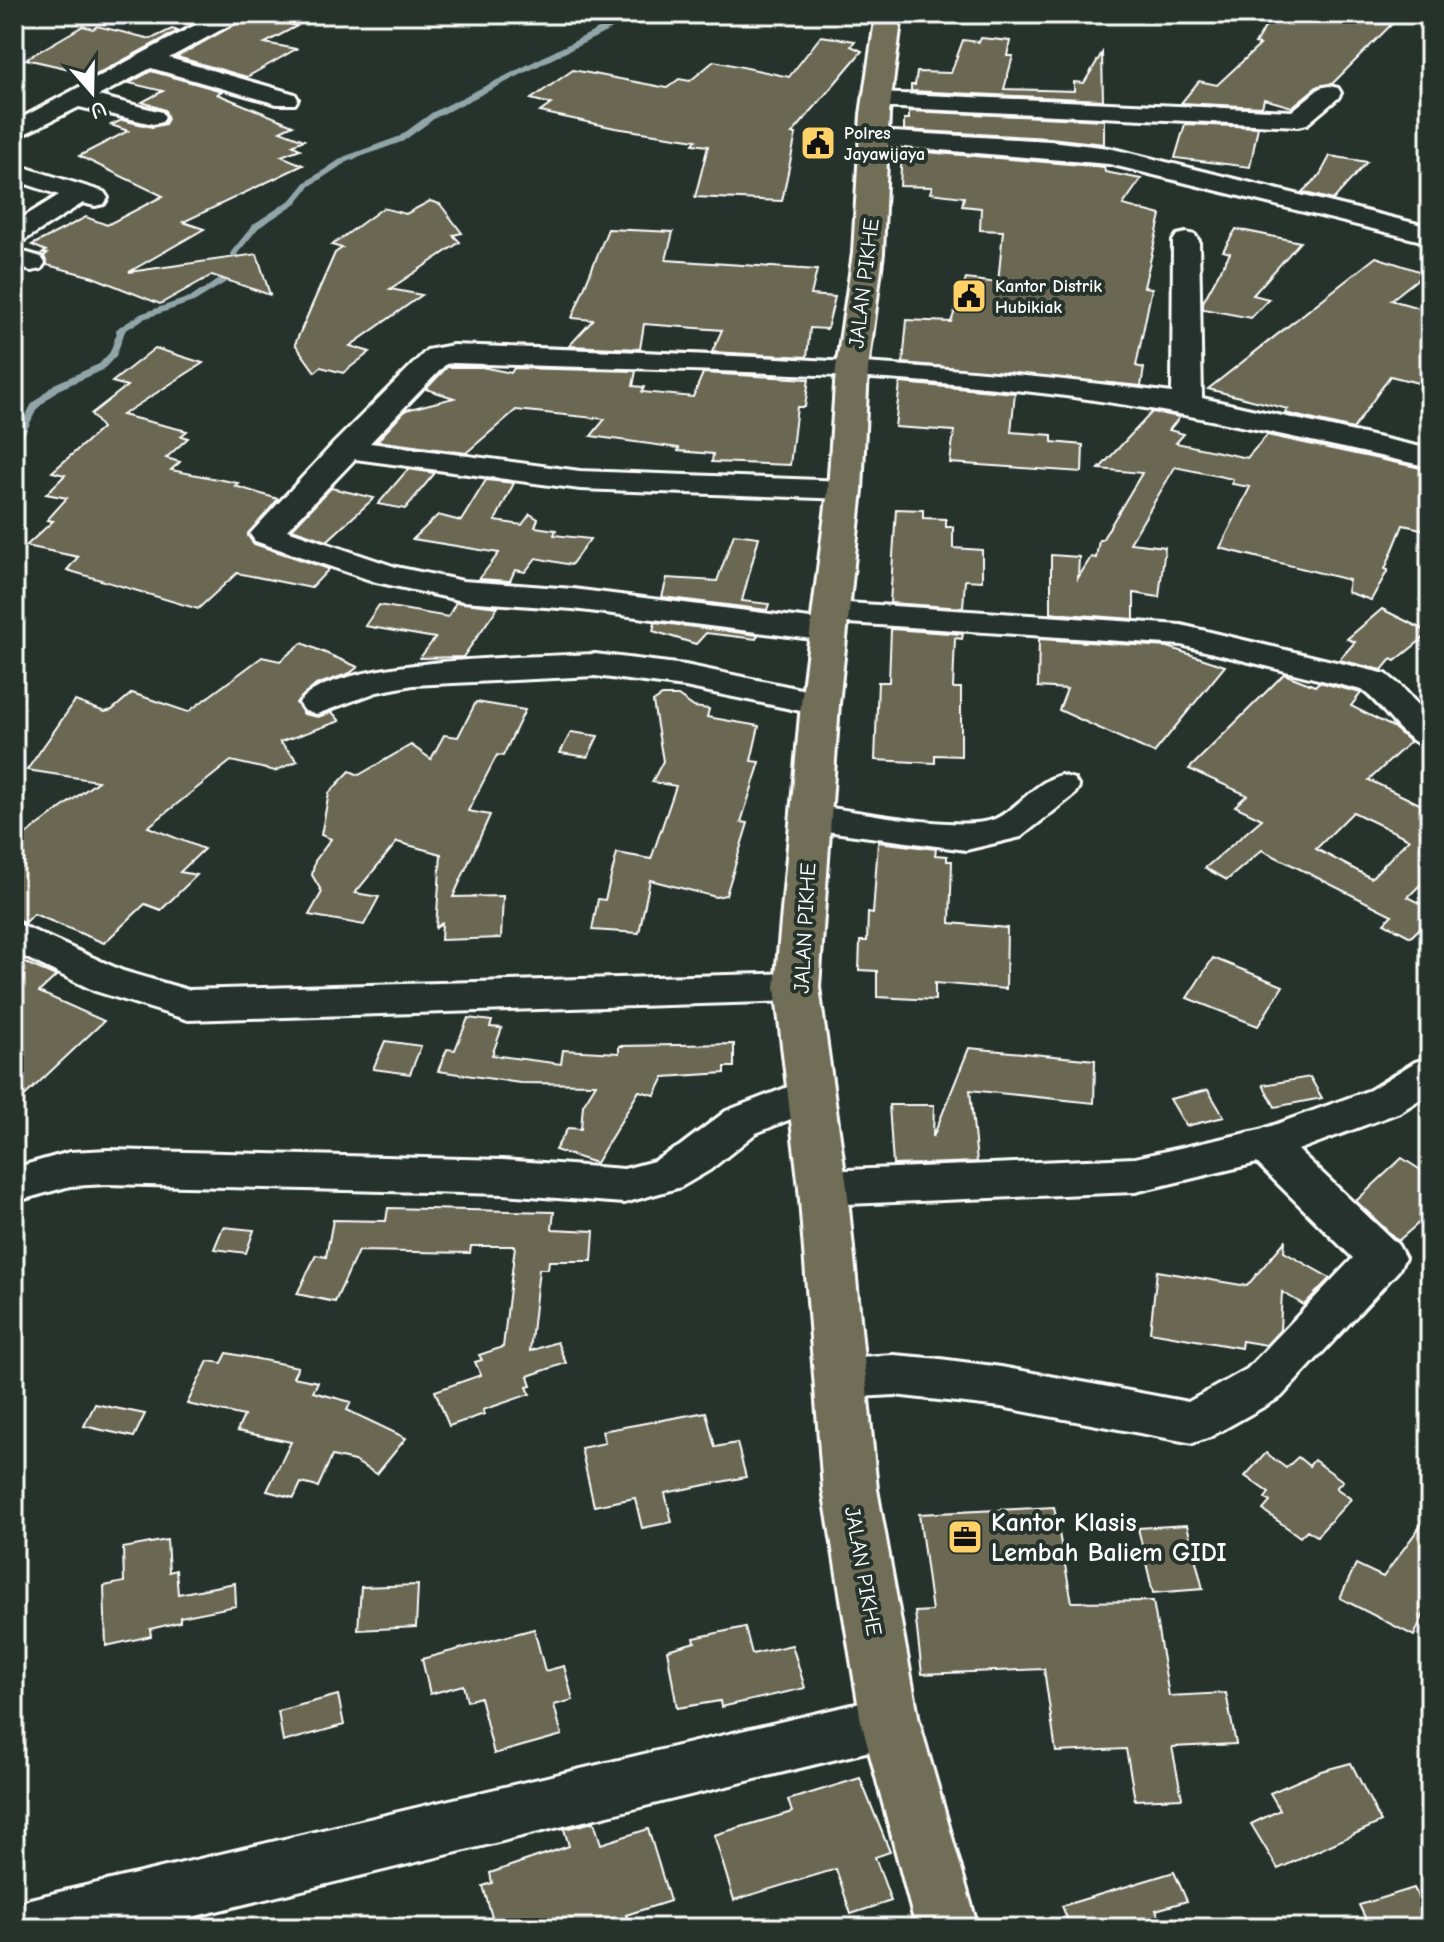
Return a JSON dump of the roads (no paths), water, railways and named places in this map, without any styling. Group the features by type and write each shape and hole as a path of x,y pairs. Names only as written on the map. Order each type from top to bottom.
{"highway":[{"name":"JALAN PIKHE","path":"889,14 877,120 868,253 852,369 845,490 820,704 797,987 823,1188 850,1489 890,1721 947,1928"}],"street":[{"path":"14,132 233,14"},
{"path":"147,59 286,99"},
{"path":"877,120 1298,119 1329,93"},
{"path":"74,98 153,117"},
{"path":"877,120 1109,156 1429,235"},
{"path":"14,172 88,196 14,235"},
{"path":"1186,241 1187,404"},
{"path":"1430,458 1187,404 1048,385 852,369 445,355 437,356 266,534 388,575 463,591 830,622 1181,635 1374,682 1391,694 1413,726 1430,737"},
{"path":"345,449 580,480 845,490"},
{"path":"317,703 368,683 413,674 595,665 685,676 820,704"},
{"path":"811,817 966,838 1008,828 1061,787"},
{"path":"14,936 109,981 188,1005 645,989 797,987"},
{"path":"823,1188 1135,1175 1265,1145 1385,1101 1430,1073"},
{"path":"14,1185 70,1169 108,1167 503,1177 624,1186 666,1175 695,1158 741,1122 811,1094"},
{"path":"840,1378 894,1375 956,1381 1193,1423 1264,1383 1382,1258 1265,1145"},
{"path":"30,1928 890,1721"}],"waterway":[{"path":"122,329 143,316 193,299 240,270 234,253 256,226 294,201 308,184 346,159 401,139 434,115 635,14"},
{"path":"14,448 34,407 56,387 101,367 113,354 122,329"}],"place":[{"name":"Polres Jayawijaya","path":"818,143"},
{"name":"Kantor Distrik Hubikiak","path":"969,296"},
{"name":"Kantor Klasis Lembah Baliem GIDI","path":"965,1537"}]}
